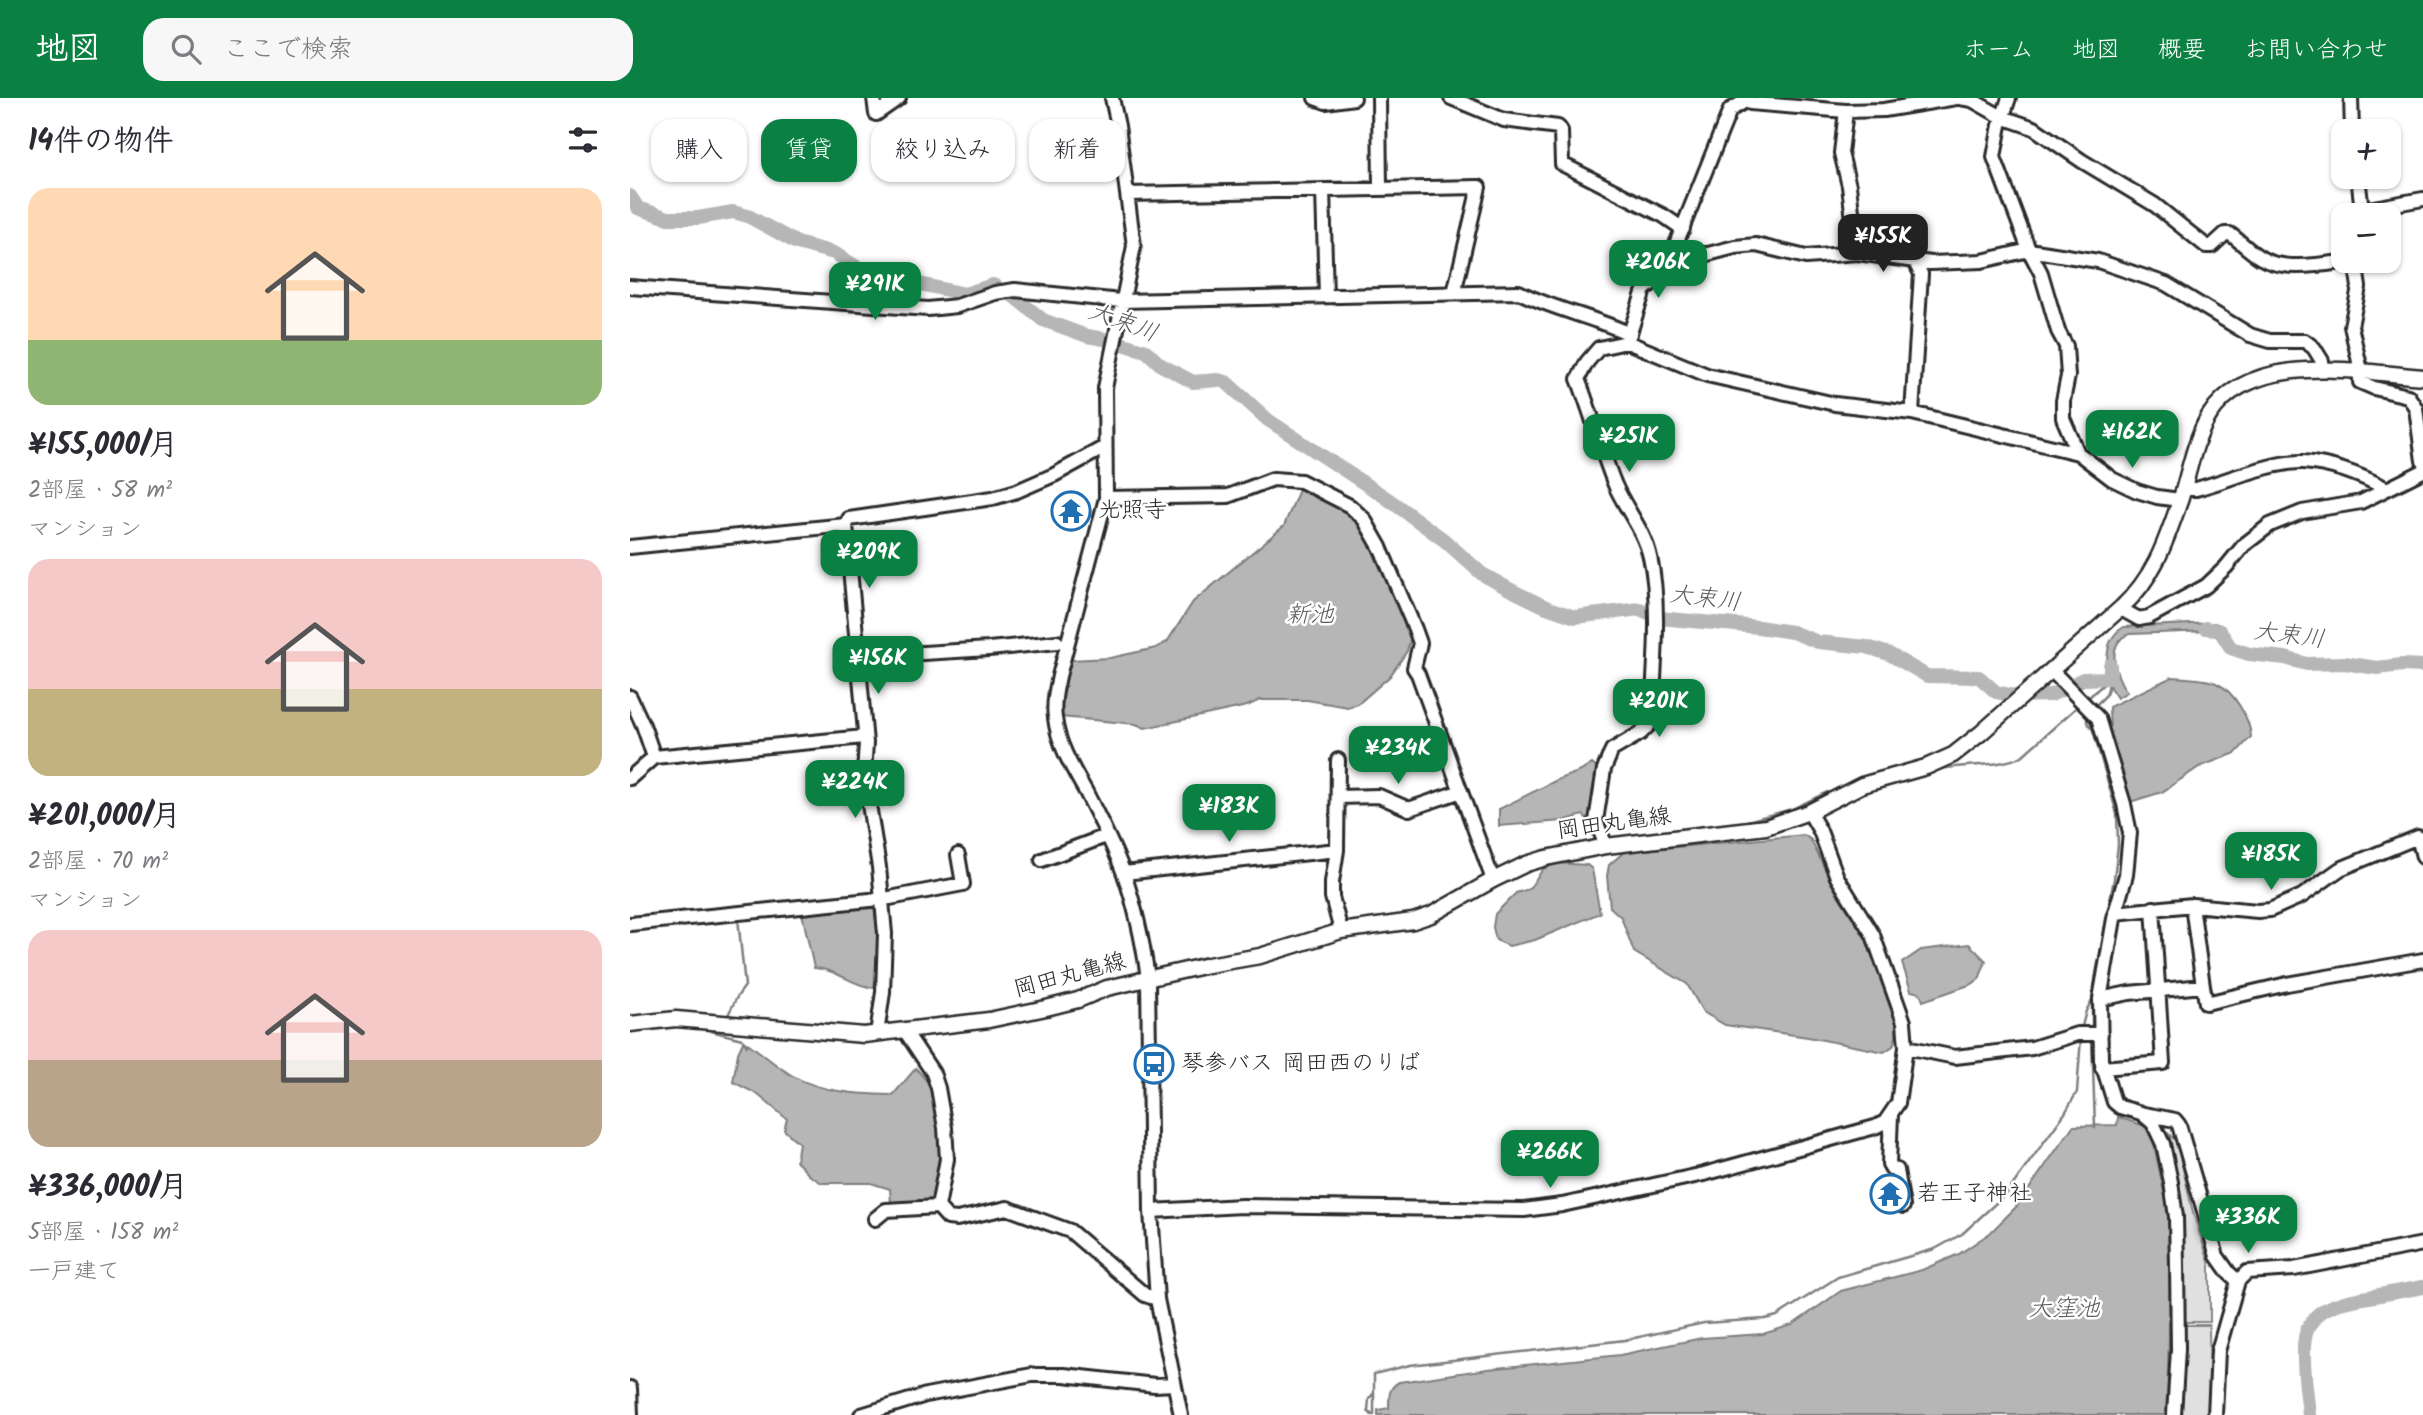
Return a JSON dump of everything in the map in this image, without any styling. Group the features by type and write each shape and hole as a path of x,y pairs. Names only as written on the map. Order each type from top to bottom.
{"main road":[{"name":"岡田丸亀線","path":"630,1024 676,1019 864,1035 989,1020 1046,1009 1107,988 1148,978 1260,956 1341,931 1413,921 1431,915 1526,864 1546,858 1606,846 1766,827 1809,812 1862,785 1926,767 1953,755 2019,701 2121,609 2137,593 2158,560 2168,539 2204,426 2217,406 2230,394 2260,376 2279,372 2323,370 2423,377"}],"street":[{"path":"874,98 876,114 899,98"},
{"path":"1112,98 1134,246 1105,388 1106,498 1059,676 1055,694 1055,718 1059,738 1067,756 1124,873 1138,917 1148,978 1150,1211 1157,1299 1181,1415"},
{"path":"1315,98 1326,102 1354,98"},
{"path":"1379,98 1380,189"},
{"path":"1451,98 1503,120 1558,127 1561,131 1562,164 1664,216 1683,229"},
{"path":"1628,338 1644,290 1663,273 1672,254 1730,110 1747,99 1751,103 1846,111 1884,110 1958,98 1972,100 2003,117 2034,128 2155,205 2206,246 2212,246 2225,234 2231,234 2266,261 2299,266 2331,263"},
{"path":"2009,98 1994,157 2029,250 2041,273 2058,331 2066,346 2068,376 2063,418 2078,453"},
{"path":"2351,98 2352,119"},
{"path":"1846,111 1842,153 1857,253"},
{"path":"1128,194 1479,187 1454,293"},
{"path":"1322,190 1326,296"},
{"path":"2401,204 2423,199"},
{"path":"1672,254 1708,254 1756,245 1806,257 1857,253 1915,261 1982,261 2029,250 2098,261 2166,284 2250,335 2270,341 2305,341 2322,360 2323,370"},
{"path":"1912,413 1921,274 1915,261"},
{"path":"2355,273 2359,287 2351,326 2360,382 2408,396 2416,408 2423,461"},
{"path":"630,287 928,309 957,306 995,293 1015,290 1121,301 1520,292 1548,305 1604,322 1645,351 1707,375 1835,404 1912,413 2078,453 2112,479 2137,492 2157,497 2182,494 2272,467 2302,462 2348,471 2387,489"},
{"path":"1606,846 1596,821 1604,769 1612,750 1641,733 1651,723 1655,615 1651,560 1647,546 1634,516 1615,485 1578,379 1599,348 1628,338"},
{"path":"877,1034 883,992 885,934 879,867 864,774 864,737 846,525 849,519 993,498 1017,491 1054,475 1105,447"},
{"path":"2121,609 2139,619 2148,617 2206,586 2244,545 2270,525 2301,512 2361,502 2423,471"},
{"path":"1106,498 1228,496 1262,481 1288,479 1301,481 1350,506 1364,519 1380,547 1415,629 1420,643 1414,668 1493,880"},
{"path":"630,547 846,525"},
{"path":"858,657 1057,642"},
{"path":"2052,671 2098,718 2130,832 2126,875 2115,913 2100,999 2089,1034 2114,1102 2120,1107 2141,1113 2175,1119 2179,1125 2217,1256 2238,1281"},
{"path":"630,697 654,757"},
{"path":"630,778 654,757 864,737"},
{"path":"1339,760 1337,850 1332,897 1341,931"},
{"path":"1339,797 1379,796 1409,809 1461,791"},
{"path":"1150,1211 1241,1206 1524,1210 1562,1205 1704,1174 1875,1127 1891,1115 1898,1103 1906,1032 1873,935 1837,877 1820,831 1809,812"},
{"path":"1042,860 1106,836"},
{"path":"2115,913 2192,905 2259,912 2302,896 2340,869 2418,837 2423,858"},
{"path":"1124,873 1337,850"},
{"path":"630,924 881,898 963,884 958,855"},
{"path":"2192,905 2206,1003 2287,984 2423,960"},
{"path":"2102,1068 2163,1063 2153,908"},
{"path":"2100,999 2129,993 2203,986"},
{"path":"905,1031 933,1073 938,1088 947,1160 938,1208"},
{"path":"1906,1047 1955,1057 2032,1048 2089,1034"},
{"path":"2141,1113 2153,1123 2163,1144 2176,1217 2178,1349 2174,1415"},
{"path":"1891,1115 1889,1164 1897,1171 1903,1206"},
{"path":"875,1219 886,1210 938,1208 948,1219 957,1219 1007,1208 1070,1231 1145,1295 1157,1299"},
{"path":"2214,1415 2218,1351 2238,1281 2247,1272 2294,1269 2423,1244"},
{"path":"860,1415 926,1395 1032,1375 1064,1375 1156,1385 1174,1384"},
{"path":"630,1388 631,1415"}],"shaded area":[{"path":"2169,1134 2177,1142 2193,1213 2210,1265 2210,1322 2184,1322 2184,1216"},
{"path":"2184,1325 2209,1325 2208,1415 2181,1415"}],"water":[{"name":"新池","path":"1300,487 1353,513 1365,531 1411,636 1407,651 1390,676 1358,704 1348,707 1307,700 1260,700 1247,706 1145,728 1136,724 1061,717 1064,681 1070,660 1110,658 1156,648 1167,642 1193,602 1284,526"},
{"path":"2214,623 2221,625 2227,633 2221,636 2211,631 2130,634 2122,638 2117,644 2115,660 2119,677 2127,692 2117,698 2105,680 2110,643 2124,627"},
{"path":"2172,677 2206,680 2223,687 2240,706 2248,722 2251,737 2236,753 2199,767 2162,792 2130,802 2110,734 2109,707"},
{"path":"1592,764 1599,769 1591,822 1583,815 1563,821 1499,826 1499,809"},
{"path":"1804,835 1811,840 1836,892 1867,940 1896,1009 1896,1037 1893,1046 1884,1052 1725,1025 1703,1012 1687,984 1634,952 1621,917 1610,907 1607,876 1609,865 1624,852"},
{"path":"1557,863 1587,865 1592,869 1600,913 1535,940 1509,946 1496,940 1493,927 1495,914 1516,893 1529,889 1543,869"},
{"path":"873,903 878,946 874,988 830,971 814,968 802,913"},
{"path":"1969,944 1986,961 1979,979 1923,1001 1920,993 1911,991 1902,963 1921,950"},
{"path":"743,1042 804,1082 842,1091 893,1095 916,1068 931,1086 941,1147 931,1204 891,1203 890,1189 871,1183 822,1183 809,1175 796,1161 799,1143 784,1130 787,1119 757,1094 733,1082 738,1053"},
{"name":"大窪池","path":"2118,1117 2145,1126 2152,1135 2168,1211 2170,1281 2167,1415 1378,1415 1378,1410 1389,1408 1391,1390 1399,1382 1488,1369 1620,1355 1702,1338 1763,1334 1792,1325 1841,1291 1922,1270 1959,1254 1990,1233 2017,1206 2073,1126 2117,1125"}],"waterway":[{"name":"大束川","path":"630,196 638,208 668,218 698,218 733,212 748,216 797,243 834,253 865,272 965,294 993,285 997,287"},
{"name":"大束川","path":"1012,295 1043,320 1087,336 1146,351 1161,365 1193,382 1226,382 1268,420 1388,499 1444,540 1482,574 1546,607 1575,617 1640,609 1659,618 1792,632 1818,642 1867,647 1889,654 1927,676 1979,677 1996,692 2015,696 2051,695 2083,679 2110,678 2110,665"},
{"name":"大束川","path":"2206,628 2220,631 2231,648 2249,654 2285,658 2307,664 2344,663 2377,668 2423,666"},
{"path":"2087,699 2108,680"},
{"path":"2094,707 2106,695 2110,681"},
{"path":"1936,770 1992,764 2022,756 2079,705"},
{"path":"2087,715 2117,814 2118,845 2092,1000 2092,1030"},
{"path":"1736,824 1792,809 1827,792"},
{"path":"727,1017 745,986 738,918"},
{"path":"2081,1030 2092,1000"},
{"path":"708,1027 711,1031 742,1039 747,1046"},
{"path":"630,1031 644,1029"},
{"path":"2092,1036 2095,1128"},
{"path":"1374,1415 1374,1374 1410,1365 1625,1340 1704,1323 1765,1319 1777,1316 1838,1277 1935,1249 1962,1234 2007,1193 2065,1113 2077,1092 2081,1037"},
{"path":"2309,1415 2304,1349 2310,1323 2317,1315 2337,1304 2423,1287"},
{"path":"1372,1415 1368,1411 1369,1399 1373,1394"}],"place":[{"name":"光照寺","path":"1071,511"},
{"name":"琴参バス 岡田西のりば","path":"1154,1064"},
{"name":"若王子神社","path":"1890,1194"}]}
